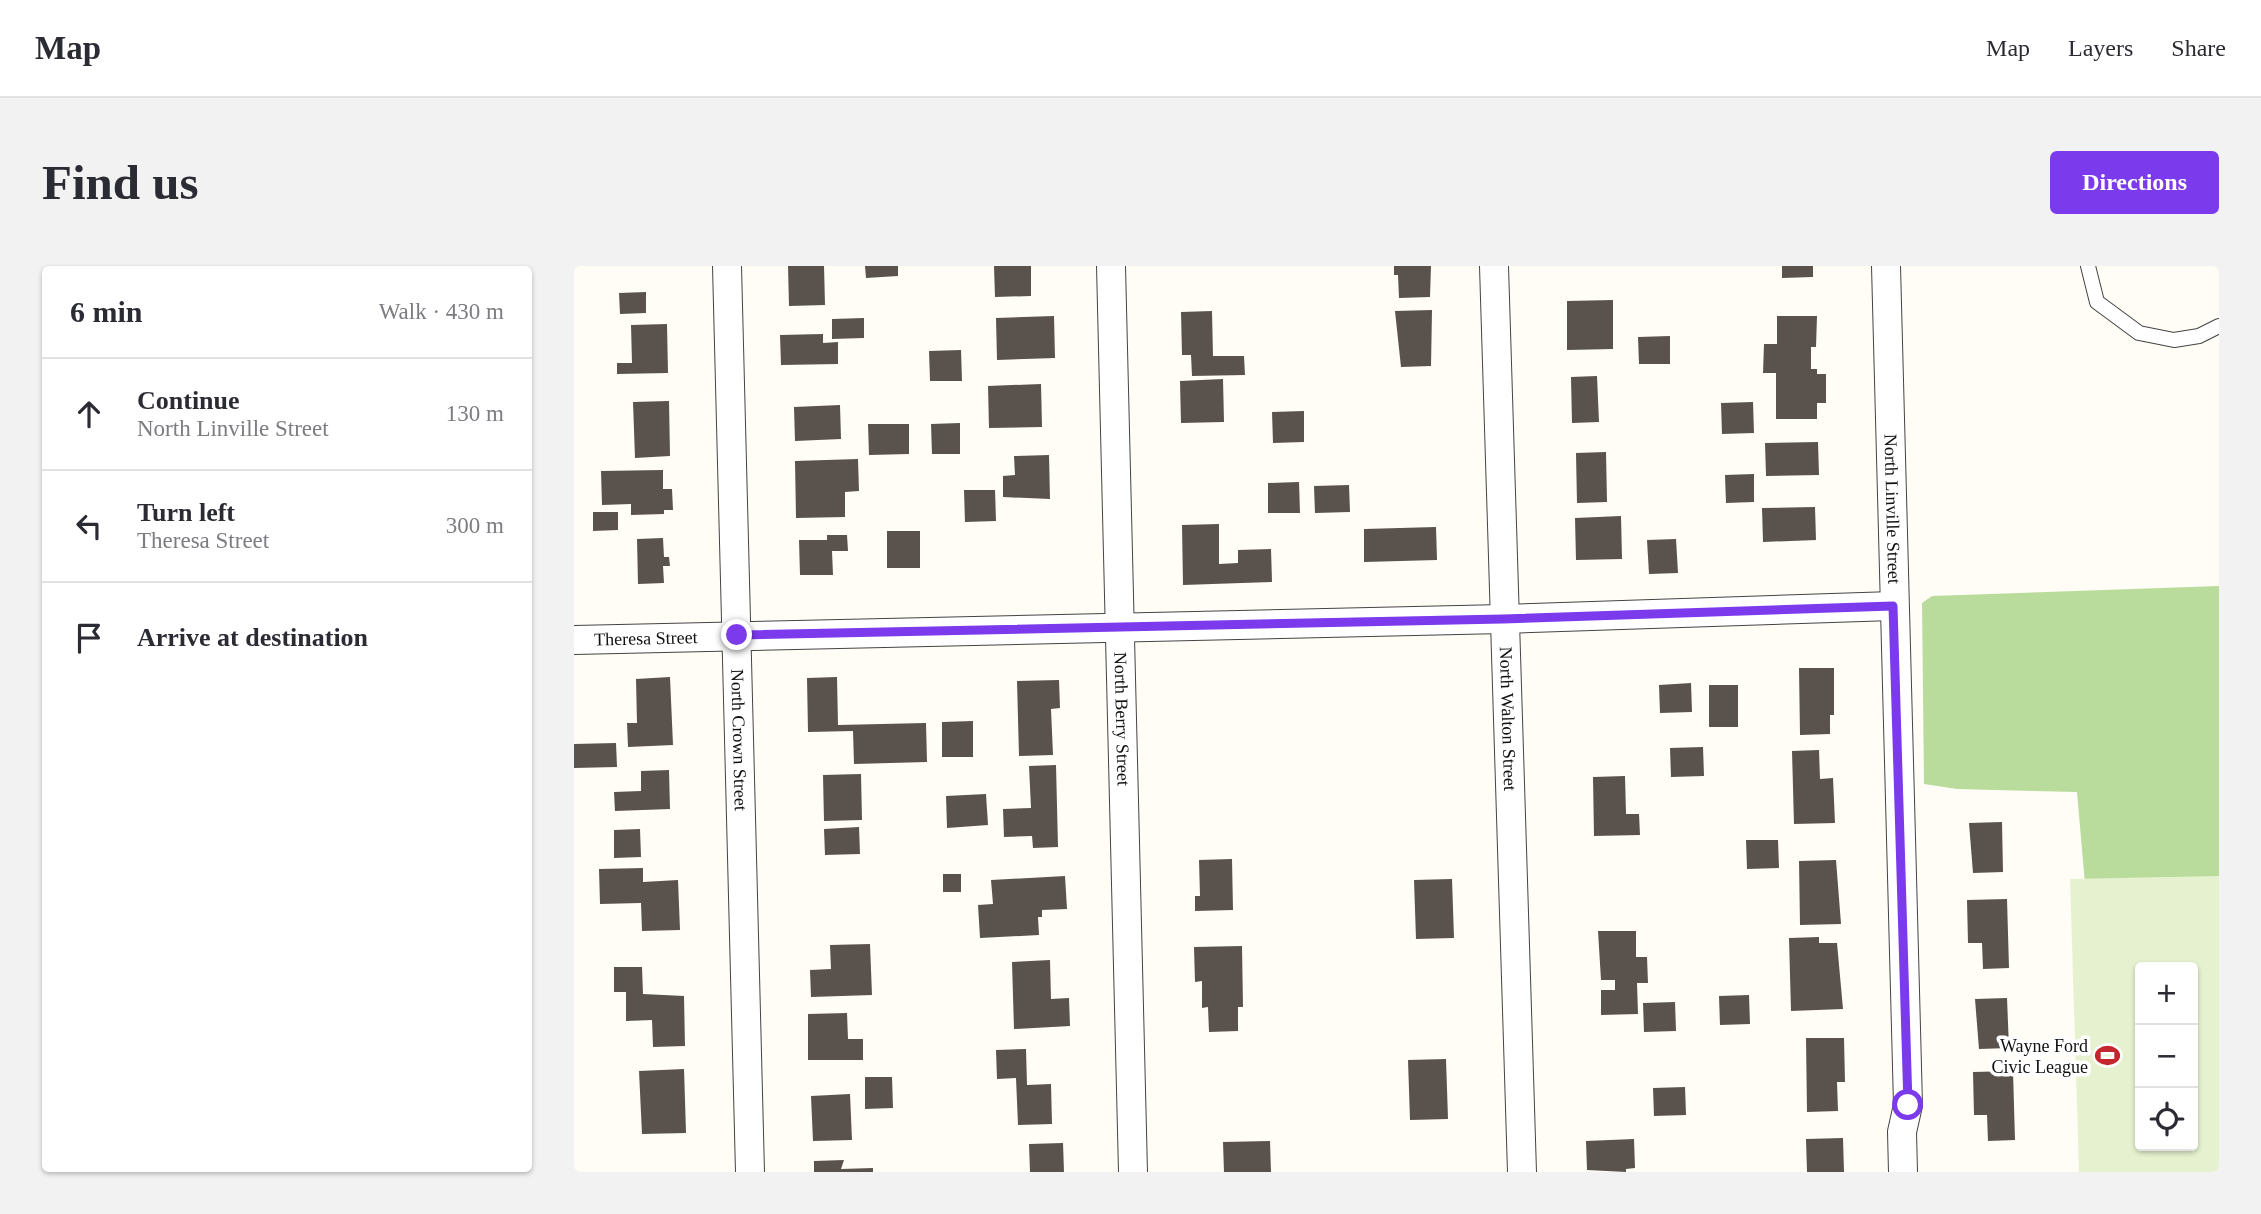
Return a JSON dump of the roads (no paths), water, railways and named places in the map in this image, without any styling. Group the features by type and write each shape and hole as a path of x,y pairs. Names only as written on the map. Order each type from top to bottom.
{"street":[{"name":"North Crown Street","path":"727,266 750,1172"},
{"name":"North Berry Street","path":"1111,266 1133,1172"},
{"name":"North Walton Street","path":"1494,266 1522,1172"},
{"name":"North Linville Street","path":"1886,266 1908,1105 1902,1132 1903,1172"},
{"name":"Theresa Street","path":"574,640 1503,619 1893,606"}],"lane":[{"path":"2088,266 2098,302 2140,333 2174,340 2199,335 2219,326"}],"place":[{"name":"Wayne Ford Civic League","path":"2108,1056"}]}
